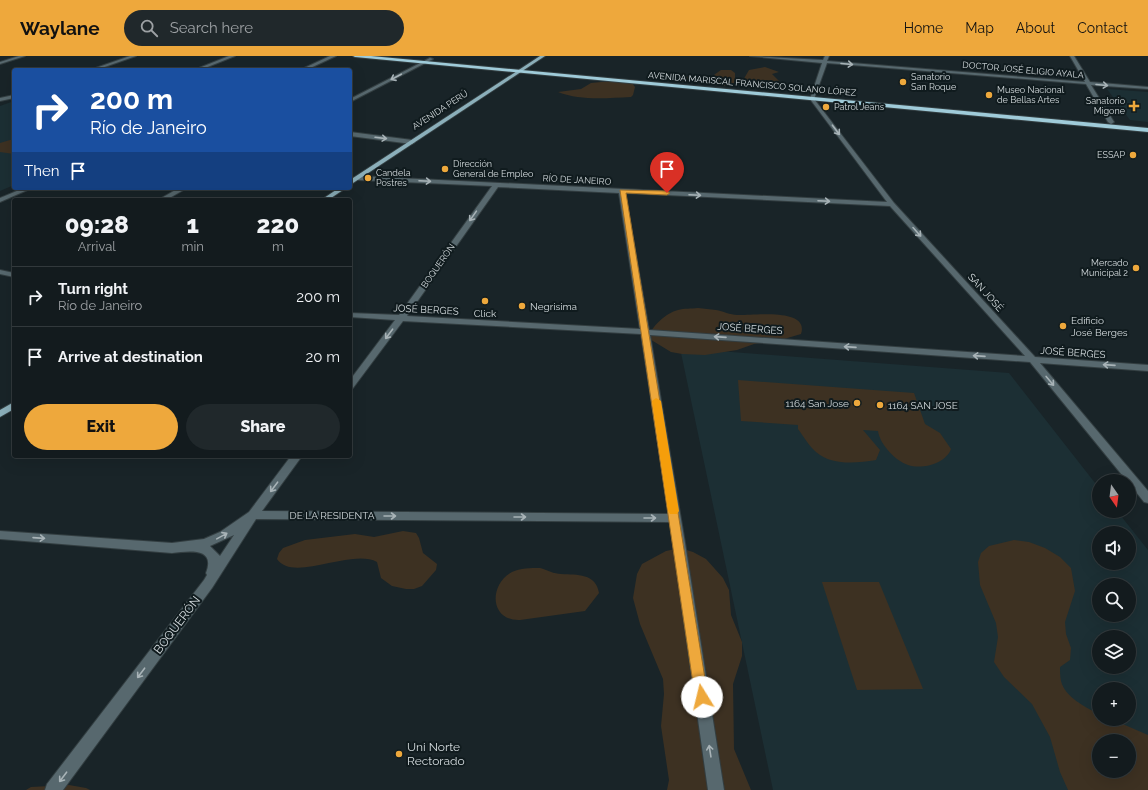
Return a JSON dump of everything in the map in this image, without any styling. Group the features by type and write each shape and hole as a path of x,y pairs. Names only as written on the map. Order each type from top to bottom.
{"highway":[{"name":"AVENIDA MARISCAL FRANCISCO SOLANO LÓPEZ","path":"355,56 508,66 539,73 1148,126"},
{"name":"AVENIDA MARISCAL FRANCISCO SOLANO LÓPEZ","path":"402,56 427,61 504,70 546,69 1148,130"},
{"path":"427,61 522,70 661,80"},
{"path":"508,66 532,63 535,67 546,69"},
{"path":"504,70 514,75 539,73"}],"main road":[{"name":"AVENIDA PERÚ","path":"352,182 543,56"},
{"path":"327,198 340,190"},
{"path":"0,414 12,405"}],"street":[{"path":"0,62 23,56"},
{"path":"98,68 134,56"},
{"path":"201,68 233,56"},
{"path":"307,68 334,56"},
{"name":"DOCTOR JOSÉ ELIGIO AYALA","path":"752,56 1148,88"},
{"path":"813,97 827,56"},
{"path":"1072,56 1111,122"},
{"path":"352,100 427,61"},
{"path":"7,92 12,93"},
{"path":"0,100 12,95"},
{"name":"SAN JOSÉ","path":"813,97 892,204 1033,360 1148,499"},
{"path":"352,134 412,142"},
{"name":"RÍO DE JANEIRO","path":"358,178 892,204"},
{"name":"BOQUERÓN","path":"352,383 401,318 496,185"},
{"path":"0,200 24,190"},
{"path":"165,198 180,190"},
{"path":"622,191 716,790"},
{"path":"0,272 12,275"},
{"name":"JOSÉ BERGES","path":"352,315 645,332 1148,368"},
{"name":"BOQUERÓN","path":"53,790 208,584 253,515 296,458"},
{"path":"0,535 172,548 190,547 211,542 235,529 253,515"},
{"name":"DE LA RESIDENTA","path":"253,515 674,518"},
{"path":"190,547 206,549 214,557 215,565 208,584"}],"shaded area":[{"path":"765,67 779,72 772,74 780,82 779,84 760,87 742,82 749,70"},
{"path":"721,70 731,70 735,73 735,83 721,86 673,79 691,76 711,77"},
{"path":"624,81 632,83 635,87 631,97 585,98 558,92 581,89 591,83"},
{"name":"Sanatorio Migone","path":"1107,89 1148,92 1148,122 1130,120"},
{"path":"12,102 12,186 0,191 0,106"},
{"path":"12,140 12,154 0,152 0,143"},
{"path":"698,308 716,310 734,315 765,314 788,316 797,320 801,325 801,334 784,339 754,344 737,350 705,355 671,352 648,338 652,329 669,314 680,309"},
{"path":"680,348 1009,373 1092,479 1092,518 1123,518 1129,526 1092,526 1092,570 1136,570 1136,535 1148,550 1148,790 773,790"},
{"path":"738,380 914,393 925,424 940,433 951,449 939,462 920,467 908,465 889,452 882,442 878,431 863,430 880,450 876,460 845,462 829,460 811,447 798,429 798,425 741,421"},
{"path":"403,531 416,533 423,553 437,564 436,570 422,586 414,589 392,586 381,578 377,562 366,559 353,559 296,568 285,565 277,559 283,548 305,540 355,534 374,537"},
{"path":"1014,540 1029,542 1045,548 1060,557 1071,568 1075,591 1065,622 1066,634 1071,648 1070,660 1060,667 1060,676 1063,687 1071,697 1092,710 1092,726 1127,726 1148,735 1148,790 1068,790 1060,772 1050,737 1032,704 1004,677 994,662 998,637 996,623 980,585 978,562 981,553 989,546"},
{"path":"680,548 693,552 706,559 723,578 729,590 731,615 742,642 742,656 733,684 734,749 751,790 667,790 669,780 661,726 664,694 663,679 640,624 633,598 637,574 642,564 666,551"},
{"path":"540,568 556,573 579,575 590,578 597,586 599,593 585,611 520,620 510,619 502,615 496,601 496,593 504,578 512,572 518,570"},
{"path":"822,582 879,582 923,689 857,690"},
{"path":"69,785 90,790 26,790 31,787"}],"slow traffic":[{"path":"656,401 673,511"}],"place":[{"name":"Sanatorio San Roque","path":"903,82"},
{"name":"Museo Nacional de Bellas Artes","path":"989,95"},
{"name":"Sanatorio Migone","path":"1134,106"},
{"name":"Patrol Jeans","path":"826,107"},
{"name":"ESSAP","path":"1133,155"},
{"name":"Dirección General de Empleo","path":"445,169"},
{"name":"Candela Postres","path":"368,178"},
{"name":"Mercado Municipal 2","path":"1136,268"},
{"name":"Click","path":"485,301"},
{"name":"Negrisima","path":"522,306"},
{"name":"Edificio José Berges","path":"1063,326"},
{"name":"1164 San Jose","path":"857,403"},
{"name":"1164 SAN JOSE","path":"880,405"},
{"name":"Uni Norte Rectorado","path":"399,754"}],"route":[{"path":"667,193 622,191 679,543 702,697"}]}
